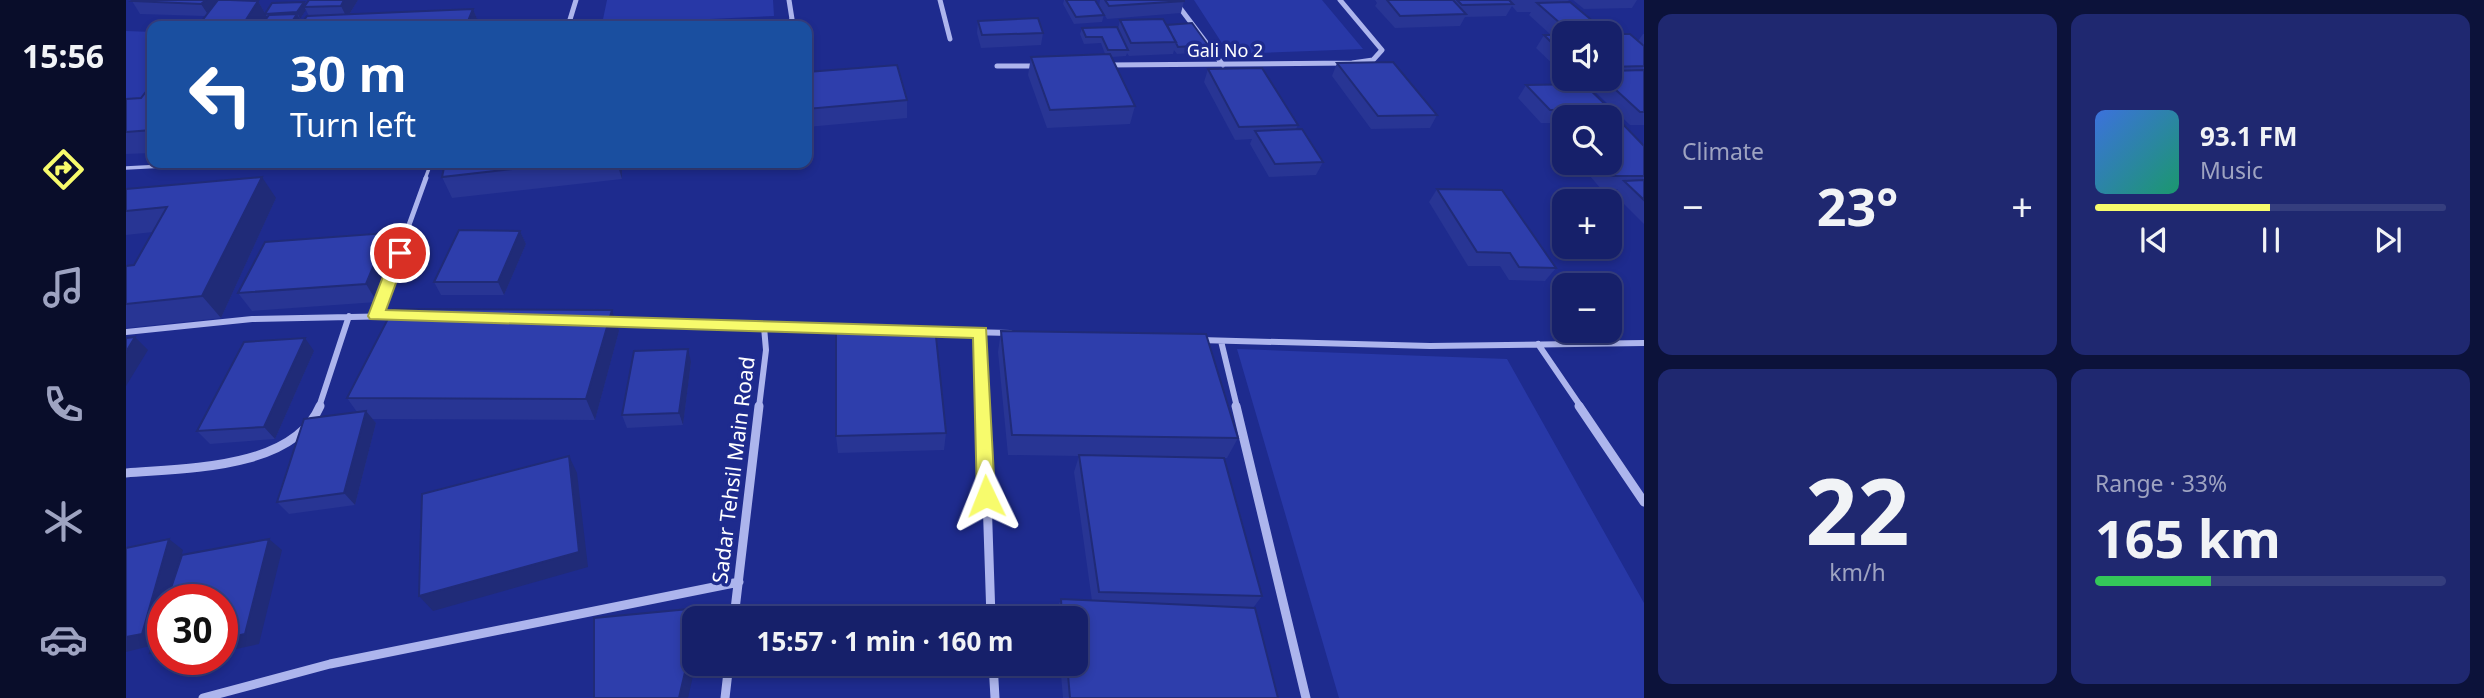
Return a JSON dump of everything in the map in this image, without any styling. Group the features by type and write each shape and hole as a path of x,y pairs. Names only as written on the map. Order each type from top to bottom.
{"street":[{"path":"570,21 576,0"},
{"path":"789,0 791,21"},
{"path":"940,0 950,39"},
{"path":"1174,0 1223,65"},
{"name":"Gali No 2","path":"1104,65 1352,63 1379,57 1382,50 1377,42 1340,0"},
{"path":"1579,17 1584,21"},
{"path":"998,66 1051,66"},
{"path":"126,473 241,460 265,454 291,438 313,418 349,316"},
{"path":"126,332 252,319 404,316"},
{"path":"598,320 876,329"},
{"name":"Sadar Tehsil Main Road","path":"736,606 766,349 764,327"},
{"path":"915,330 1021,334"},
{"path":"981,332 991,606"},
{"path":"1195,340 1430,346 1644,343"},
{"path":"1221,341 1306,698"},
{"path":"1538,344 1644,502"},
{"path":"203,698 330,664 739,582"},
{"path":"725,698 728,676"},
{"path":"994,676 995,698"}],"lane":[{"path":"126,168 147,167"},
{"path":"376,316 429,168"}],"shaded area":[{"path":"607,0 773,0 774,16 603,21"},
{"path":"1194,0 1322,0 1363,49 1229,54"},
{"path":"126,31 147,32 147,113 126,117"},
{"path":"1237,349 1507,359 1644,603 1644,698 1339,698"}],"building":[{"path":"206,0 201,4 132,1"},
{"path":"218,0 258,1 245,21 202,21"},
{"path":"309,0 344,0 341,6 304,7"},
{"path":"1066,0 1095,0 1104,15 1076,17"},
{"path":"1105,0 1184,0 1184,1 1109,6"},
{"path":"1387,0 1453,0 1466,14 1400,16"},
{"path":"1457,0 1509,0 1513,4 1462,5"},
{"path":"304,2 297,12 265,14 272,3"},
{"path":"1570,2 1593,21 1558,21 1537,3"},
{"path":"473,9 468,21 304,21 307,16"},
{"path":"297,14 292,21 265,21 269,15"},
{"path":"1038,18 1043,33 982,35 978,21"},
{"path":"1163,19 1176,42 1131,43 1120,20"},
{"path":"1192,23 1208,45 1178,47 1167,25"},
{"path":"1117,27 1128,50 1108,50 1102,37 1086,37 1082,28"},
{"path":"1622,34 1630,34 1644,46 1644,66 1622,67"},
{"path":"1544,35 1552,35 1552,43"},
{"path":"1110,54 1135,106 1050,110 1031,57"},
{"path":"1393,62 1437,115 1378,116 1337,63"},
{"path":"897,65 907,100 812,109 812,72"},
{"path":"1262,68 1298,125 1239,127 1208,69"},
{"path":"1644,70 1644,112 1640,112 1617,91 1622,91 1622,71"},
{"path":"1526,85 1552,85 1552,91 1591,91 1606,105 1552,105 1550,110"},
{"path":"147,90 147,130 126,132 126,99 141,98"},
{"path":"1622,123 1644,146 1644,176 1611,176 1622,175"},
{"path":"1302,129 1323,162 1275,164 1255,131"},
{"path":"444,168 522,168 442,177"},
{"path":"262,177 202,296 126,304 126,266 134,265 167,207 126,211 126,189"},
{"path":"1644,180 1644,200 1624,181"},
{"path":"1437,189 1502,190 1556,268 1519,267 1510,253 1477,252"},
{"path":"459,230 520,231 498,282 434,282"},
{"path":"387,233 366,284 238,293 265,242"},
{"path":"393,309 612,310 586,399 347,398"},
{"path":"935,327 946,433 836,436 836,329"},
{"path":"1001,331 1206,334 1238,438 1012,435"},
{"path":"135,337 126,352 126,338"},
{"path":"305,338 264,427 197,431 244,342"},
{"path":"688,349 679,413 622,415 634,351"},
{"path":"366,411 344,493 277,502 304,419"},
{"path":"1079,455 1224,458 1262,596 1099,592"},
{"path":"569,456 579,552 419,596 422,494"},
{"path":"169,539 156,584 147,584 147,616 142,634 126,637 126,548"},
{"path":"269,539 245,634 238,636 238,584 172,584 182,555"},
{"path":"1061,599 1255,608 1278,698 1070,698 1068,676 1088,676 1088,606 1061,606"},
{"path":"682,610 682,676 684,676 679,698 594,698 594,618"}],"route":[{"path":"400,253 376,316 981,332 986,496"}]}
